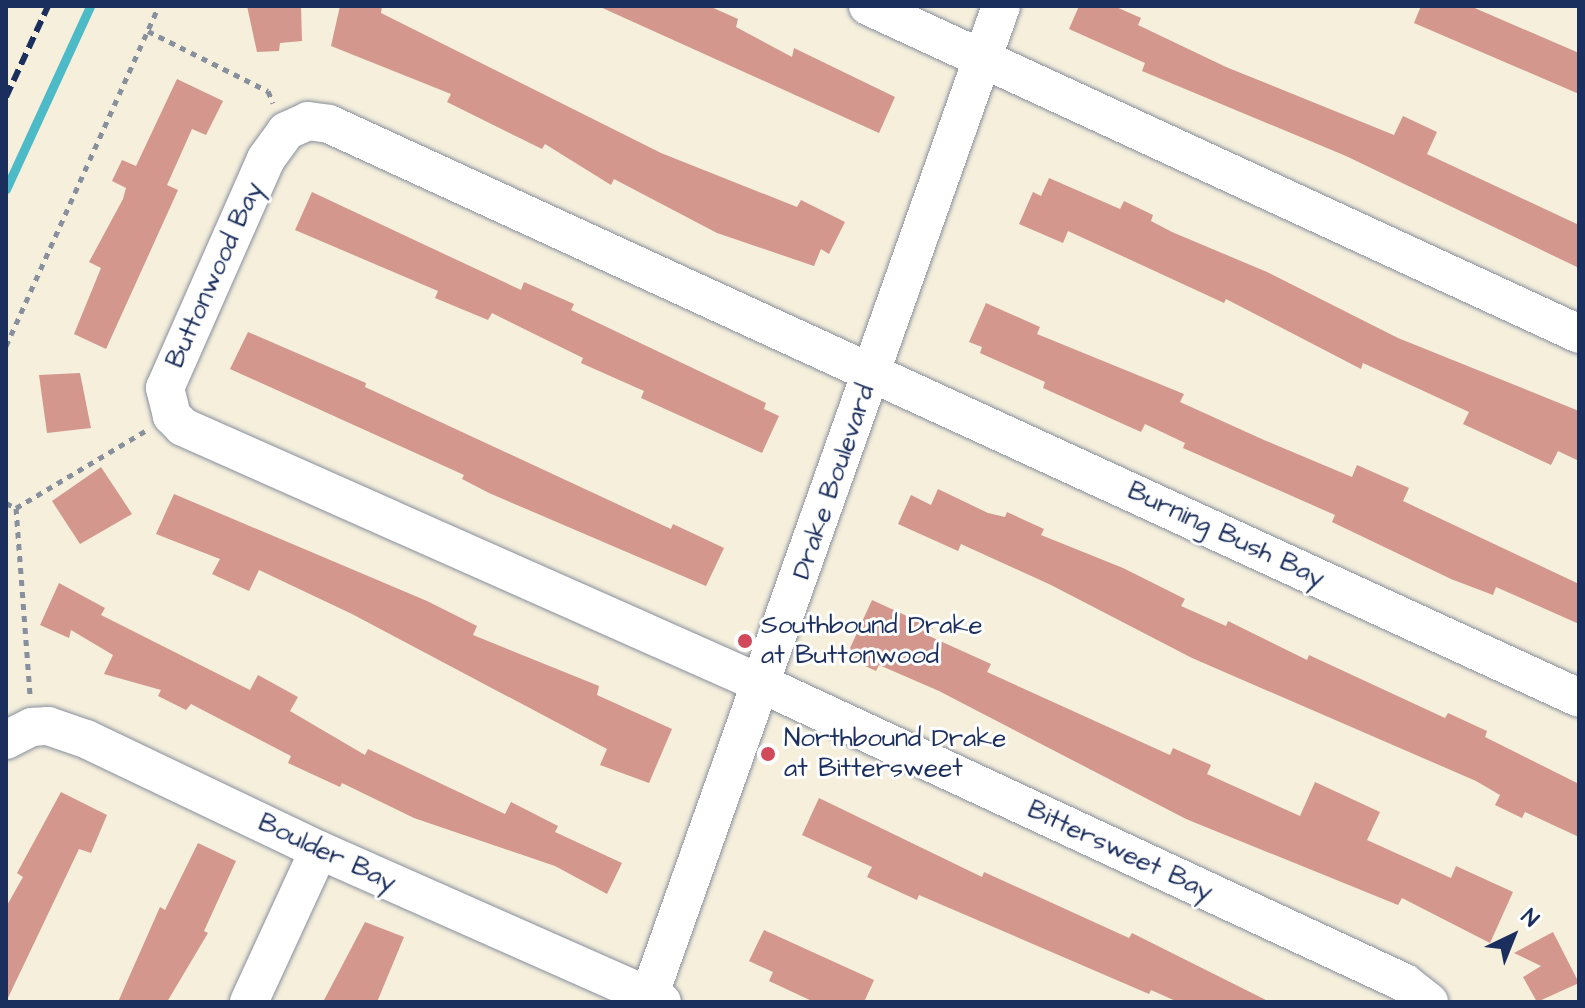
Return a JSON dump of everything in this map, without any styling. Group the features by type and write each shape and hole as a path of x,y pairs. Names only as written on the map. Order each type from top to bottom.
{"street":[{"path":"868,6 1579,334"},
{"name":"Drake Boulevard","path":"652,1000 1001,6"},
{"path":"286,131 308,121 329,124 873,372"},
{"name":"Buttonwood Bay","path":"172,416 165,388 173,364 266,159 286,131"},
{"name":"Burning Bush Bay","path":"873,372 1579,698"},
{"path":"172,416 199,437 764,685"},
{"name":"Bittersweet Bay","path":"764,685 1405,983 1429,1002"},
{"name":"Boulder Bay","path":"19,734 86,739 319,850 652,1000"},
{"path":"249,1002 319,850"}],"path":[{"path":"6,346 159,6"},
{"path":"148,31 268,91 286,131"},
{"path":"16,508 172,416"},
{"path":"6,503 16,508"},
{"path":"16,508 19,734"}],"building":[{"path":"247,6 301,6 302,41 280,43 279,51 257,52"},
{"path":"340,6 382,6 381,13 661,153 797,207 801,200 845,222 829,254 821,249 814,266 717,233 614,179 611,185 545,144 542,149 447,102 451,94 331,46"},
{"path":"598,6 709,6 738,19 736,27 792,57 794,48 895,97 879,133"},
{"path":"1079,6 1114,6 1141,18 1138,25 1226,67 1394,135 1403,116 1437,132 1427,154 1579,225 1579,268 1346,156 1142,71 1145,63 1069,29"},
{"path":"1421,6 1470,6 1579,53 1579,94 1414,23"},
{"path":"177,79 223,101 206,135 192,129 167,185 178,190 106,349 74,334 101,268 89,262 123,199 126,188 112,181 122,160 136,166"},
{"path":"1049,178 1120,209 1124,201 1153,215 1151,221 1172,232 1267,272 1398,338 1579,411 1579,461 1558,451 1551,465 1463,424 1469,412 1363,363 1361,369 1226,299 1224,303 1068,231 1063,243 1019,224 1033,192 1041,196"},
{"path":"312,192 521,290 524,282 574,304 571,310 766,403 764,409 779,416 762,453 641,398 644,391 581,363 583,358 492,313 488,320 435,298 438,291 295,230"},
{"path":"986,303 1040,327 1037,334 1184,394 1180,402 1264,440 1352,477 1357,465 1409,488 1403,501 1579,584 1579,624 1496,587 1493,595 1451,579 1332,522 1335,515 1183,448 1185,443 1145,424 1141,432 1043,388 1045,382 980,353 982,347 969,342"},
{"path":"248,332 366,383 365,387 671,529 673,524 724,548 706,586 489,493 462,479 464,475 230,369"},
{"path":"80,373 91,428 47,433 39,375"},
{"path":"101,467 132,514 80,544 52,501"},
{"path":"938,489 988,513 1005,517 1007,512 1044,529 1041,535 1123,568 1185,599 1181,606 1226,626 1228,621 1307,660 1309,655 1445,718 1448,713 1487,731 1485,737 1579,784 1579,837 1525,812 1522,818 1495,805 1500,795 1476,781 1192,658 1051,585 961,544 958,551 898,524 911,495 931,505"},
{"path":"174,494 427,601 477,626 473,635 599,686 597,695 672,729 649,783 600,765 607,749 352,614 259,570 249,591 212,574 220,559 156,534"},
{"path":"59,583 105,608 101,615 250,690 258,675 298,697 290,711 365,755 368,749 505,814 511,802 558,826 555,832 622,863 607,894 555,866 414,818 342,783 340,787 288,763 291,756 191,704 186,710 158,696 161,690 104,674 113,655 71,630 69,638 40,625"},
{"path":"872,600 933,628 929,636 991,664 987,672 1170,755 1173,748 1211,765 1207,774 1300,816 1315,782 1380,812 1367,840 1451,878 1456,866 1513,892 1490,943 1402,898 1398,905 1186,819 939,691 879,665 876,671 846,657"},
{"path":"61,792 107,815 91,853 79,849 6,1002 6,907 23,877 17,873"},
{"path":"819,798 982,877 984,872 1129,938 1132,933 1270,1002 1178,1002 1151,990 1149,994 919,895 917,900 867,877 872,867 802,835"},
{"path":"198,843 236,861 204,931 208,933 167,1002 118,1002 160,907 165,910"},
{"path":"365,922 404,937 377,1002 323,1002"},
{"path":"764,930 874,980 864,1002 814,1002 769,981 773,972 749,961"},
{"path":"1553,932 1579,983 1537,1002 1523,977 1541,966 1514,953"}],"waterway":[{"path":"6,189 90,6"}],"railway":[{"path":"6,97 48,6"}],"place":[{"name":"Southbound Drake at Buttonwood","path":"745,641"},
{"name":"Northbound Drake at Bittersweet","path":"768,754"}]}
